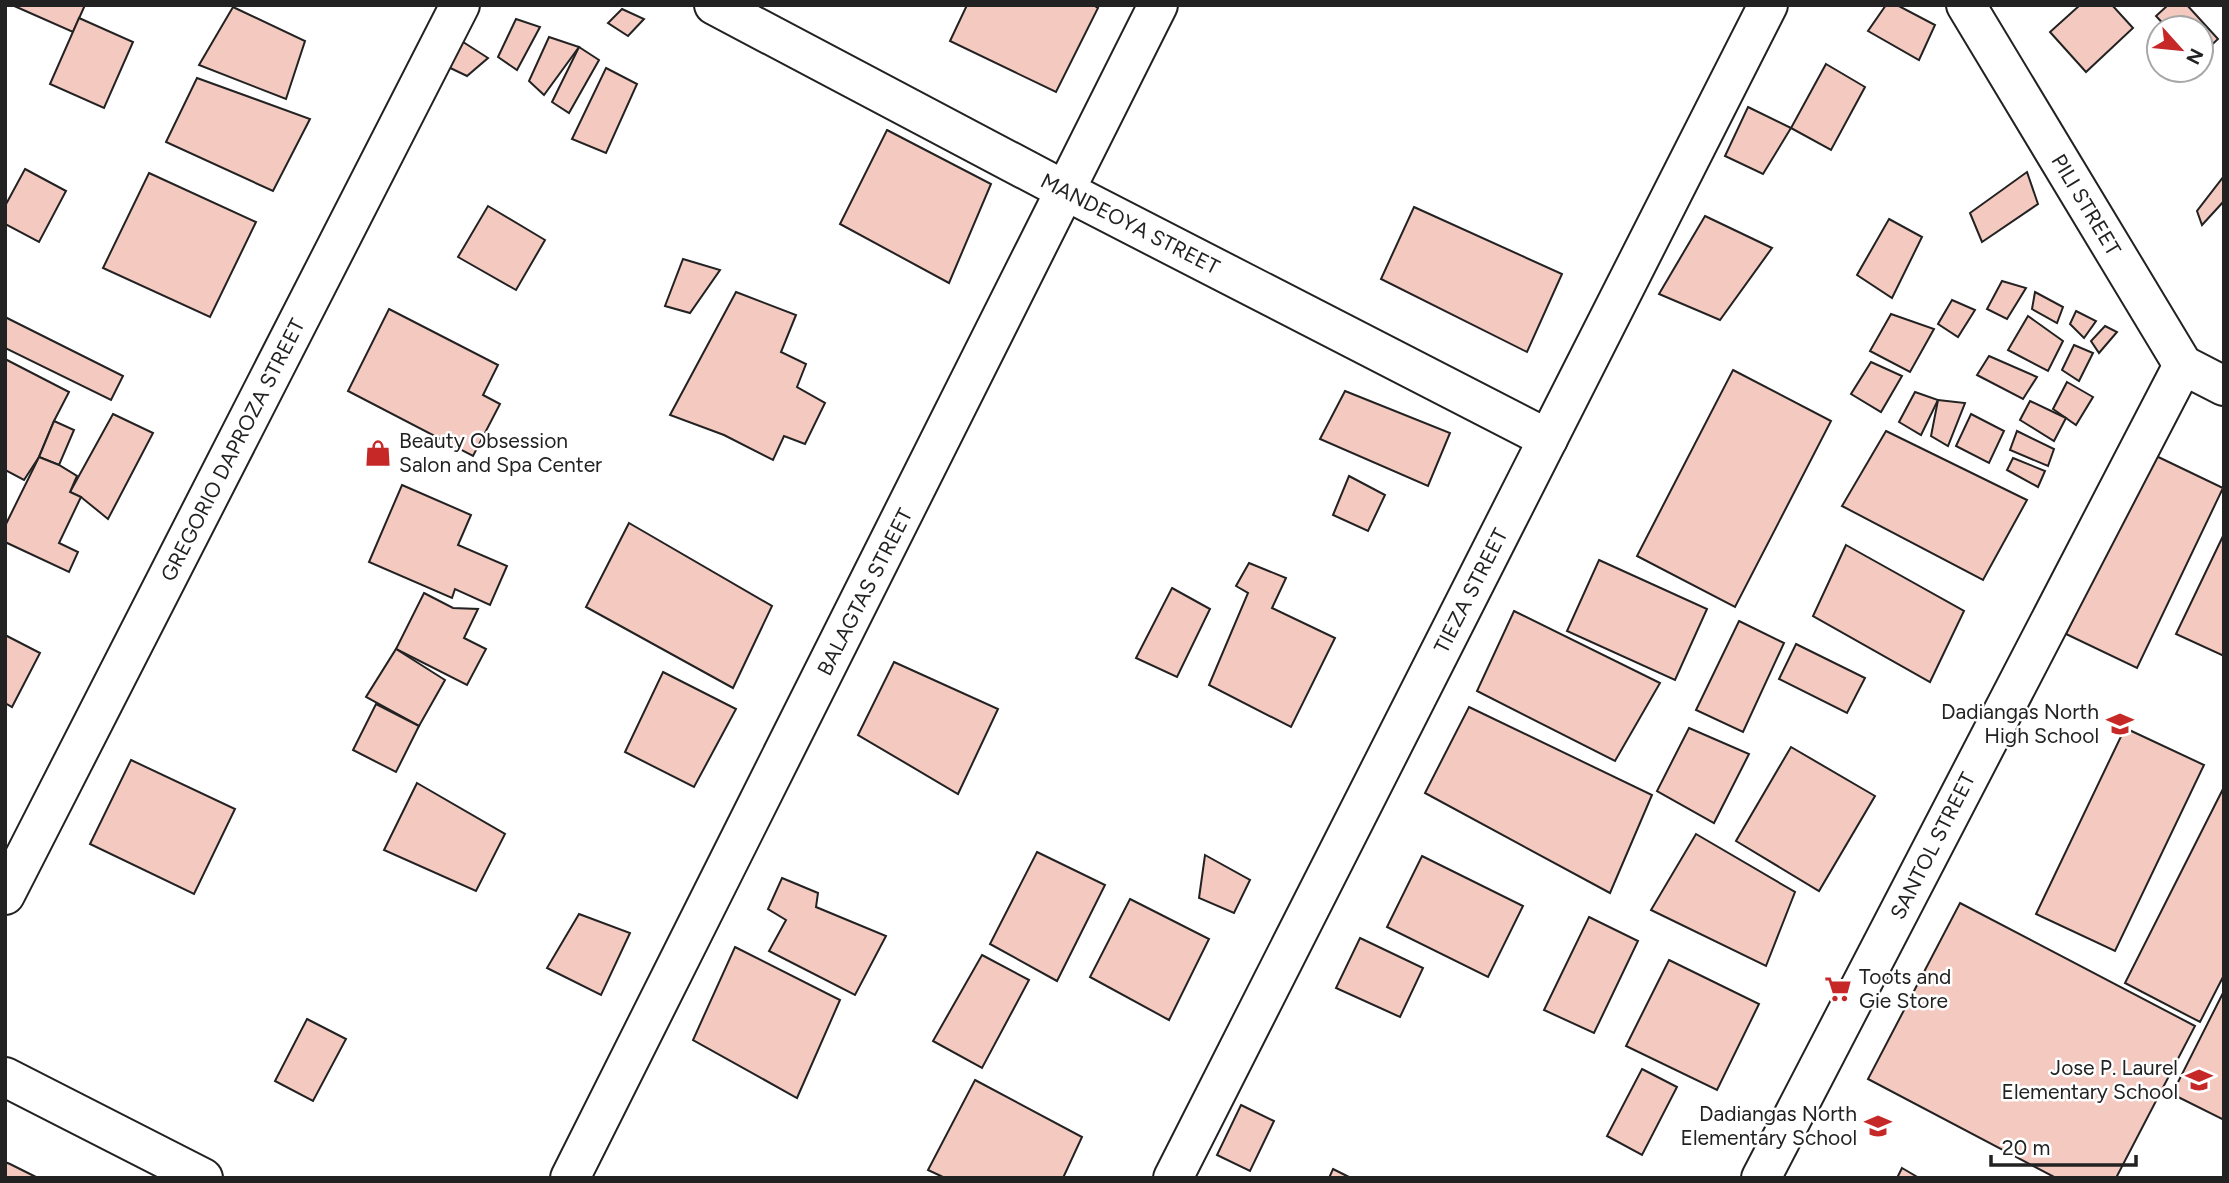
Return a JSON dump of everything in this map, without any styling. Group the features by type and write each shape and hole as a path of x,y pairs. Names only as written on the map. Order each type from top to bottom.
{"street":[{"name":"GREGORIO DAPROZA STREET","path":"5,895 460,5"},
{"name":"MANDEOYA STREET","path":"714,5 1066,191 1548,439"},
{"name":"BALAGTAS STREET","path":"570,1178 1158,5"},
{"name":"TIEZA STREET","path":"1173,1178 1769,5"},
{"name":"PILI STREET","path":"1966,5 2183,365"},
{"path":"2183,365 2224,386"},
{"name":"SANTOL STREET","path":"1761,1178 2183,365"},
{"path":"5,1077 203,1178"}],"building":[{"path":"12,5 85,5 73,32"},
{"path":"967,5 1093,5 1098,8 1056,92 950,41"},
{"path":"1886,5 1897,5 1935,25 1919,60 1868,31"},
{"path":"2080,5 2112,5 2133,28 2086,72 2050,32"},
{"path":"2168,5 2187,5 2195,14 2158,14"},
{"path":"233,7 305,41 286,99 199,65"},
{"path":"622,9 644,19 628,36 608,23"},
{"path":"79,18 133,42 104,108 50,84"},
{"path":"516,19 540,27 517,70 498,57"},
{"path":"549,37 579,47 544,95 529,81"},
{"path":"460,40 488,58 467,76 444,65"},
{"path":"579,47 599,60 569,113 552,102"},
{"path":"1826,64 1865,87 1831,150 1791,128"},
{"path":"606,68 637,84 606,153 572,139"},
{"path":"197,78 310,119 273,191 166,142"},
{"path":"1748,107 1791,128 1763,174 1725,156"},
{"path":"887,130 991,184 949,283 840,224"},
{"path":"25,169 66,191 39,242 5,224 5,206"},
{"path":"2027,172 2038,204 1982,242 1970,213"},
{"path":"149,173 256,222 210,317 103,268"},
{"path":"2224,176 2224,201 2202,225 2197,211"},
{"path":"488,206 545,240 516,290 458,257"},
{"path":"1414,207 1562,274 1527,352 1381,279"},
{"path":"1705,216 1772,248 1720,320 1659,294"},
{"path":"1889,219 1922,237 1892,298 1857,275"},
{"path":"683,259 720,270 690,313 665,306"},
{"path":"2002,281 2026,288 2007,319 1987,309"},
{"path":"736,292 796,315 781,352 806,364 797,387 825,403 805,444 784,436 773,460 724,435 670,415"},
{"path":"2035,292 2063,307 2057,323 2032,309"},
{"path":"1952,300 1975,310 1958,337 1938,324"},
{"path":"389,309 498,365 483,395 500,404 473,456 348,391"},
{"path":"2076,311 2096,321 2084,338 2070,324"},
{"path":"1891,314 1934,329 1910,372 1870,351"},
{"path":"2028,316 2063,341 2048,371 2008,350"},
{"path":"5,317 123,376 111,400 5,348"},
{"path":"2105,326 2117,332 2099,353 2091,341"},
{"path":"2074,345 2093,353 2079,381 2062,370"},
{"path":"1989,356 2037,377 2023,399 1977,375"},
{"path":"5,359 69,392 39,457 24,480 5,470"},
{"path":"1871,362 1902,376 1881,412 1851,394"},
{"path":"1733,370 1831,421 1735,607 1637,556"},
{"path":"2067,382 2093,397 2076,425 2053,409"},
{"path":"1345,391 1450,433 1428,486 1320,439"},
{"path":"1915,392 1938,400 1921,435 1899,422"},
{"path":"1938,400 1965,403 1948,446 1931,436"},
{"path":"2030,401 2066,418 2054,441 2020,420"},
{"path":"113,414 153,433 108,519 81,497 70,492"},
{"path":"1971,414 2004,431 1989,463 1956,446"},
{"path":"54,421 74,430 59,465 39,457"},
{"path":"1886,431 2027,500 1983,580 1842,506"},
{"path":"2017,431 2054,449 2048,466 2010,450"},
{"path":"2152,454 2223,488 2137,668 2066,634"},
{"path":"39,457 77,476 70,492 81,497 59,543 78,552 69,572 5,542 5,526"},
{"path":"2013,458 2045,471 2038,487 2007,470"},
{"path":"1349,476 1385,495 1368,531 1333,515"},
{"path":"402,485 471,515 458,545 507,566 490,605 455,589 452,598 369,562"},
{"path":"629,523 772,606 733,688 586,607"},
{"path":"2224,534 2224,656 2176,634"},
{"path":"1846,545 1964,611 1930,682 1813,616"},
{"path":"1599,560 1707,609 1675,680 1567,631"},
{"path":"1249,563 1286,578 1272,608 1335,638 1291,727 1209,685 1248,593 1236,586"},
{"path":"1172,588 1210,609 1177,677 1136,658"},
{"path":"424,593 453,608 478,609 464,638 486,649 467,685 396,649"},
{"path":"1514,611 1660,683 1615,761 1477,691"},
{"path":"1739,621 1784,643 1743,732 1696,710"},
{"path":"5,635 40,653 12,707 5,703"},
{"path":"1796,644 1865,678 1847,713 1779,679"},
{"path":"396,649 445,680 419,726 366,697"},
{"path":"894,662 998,709 958,794 858,735"},
{"path":"663,672 736,709 694,787 625,752"},
{"path":"376,704 419,726 396,772 353,750"},
{"path":"1469,707 1652,795 1610,893 1425,793"},
{"path":"1689,728 1749,754 1714,823 1657,791"},
{"path":"2125,728 2204,765 2115,951 2036,914"},
{"path":"1791,747 1875,796 1819,891 1736,841"},
{"path":"131,760 235,809 194,894 90,844"},
{"path":"417,783 505,834 476,891 384,850"},
{"path":"2224,787 2224,975 2200,1022 2125,983"},
{"path":"1696,834 1795,892 1766,966 1651,910"},
{"path":"1037,852 1105,885 1057,981 990,944"},
{"path":"1205,855 1250,880 1234,913 1199,898"},
{"path":"1422,856 1523,906 1488,977 1387,927"},
{"path":"782,878 818,893 816,907 886,936 855,995 769,951 786,920 768,909"},
{"path":"1130,899 1209,939 1169,1020 1090,977"},
{"path":"1960,903 2195,1026 2116,1178 2056,1178 1868,1079"},
{"path":"579,914 630,933 601,995 547,968"},
{"path":"1589,917 1638,941 1594,1033 1544,1010"},
{"path":"1360,938 1423,968 1400,1017 1336,988"},
{"path":"735,947 840,1000 797,1098 693,1040"},
{"path":"982,955 1029,980 982,1068 933,1041"},
{"path":"1669,960 1759,1004 1717,1090 1626,1046"},
{"path":"2224,991 2224,1120 2172,1094"},
{"path":"307,1019 346,1039 313,1101 275,1081"},
{"path":"1642,1069 1677,1087 1642,1155 1607,1136"},
{"path":"975,1080 1082,1137 1063,1178 945,1178 928,1170"},
{"path":"1241,1105 1274,1121 1250,1171 1217,1155"},
{"path":"5,1162 10,1164 38,1178 5,1178"},
{"path":"1902,1168 1919,1178 1897,1178"},
{"path":"1333,1169 1351,1178 1329,1178"}],"place":[{"name":"Beauty Obsession Salon and Spa Center","path":"378,453"},
{"name":"Dadiangas North High School","path":"2120,724"},
{"name":"Toots and Gie Store","path":"1838,989"},
{"name":"Jose P. Laurel Elementary School","path":"2199,1080"},
{"name":"Dadiangas North Elementary School","path":"1878,1126"}]}
